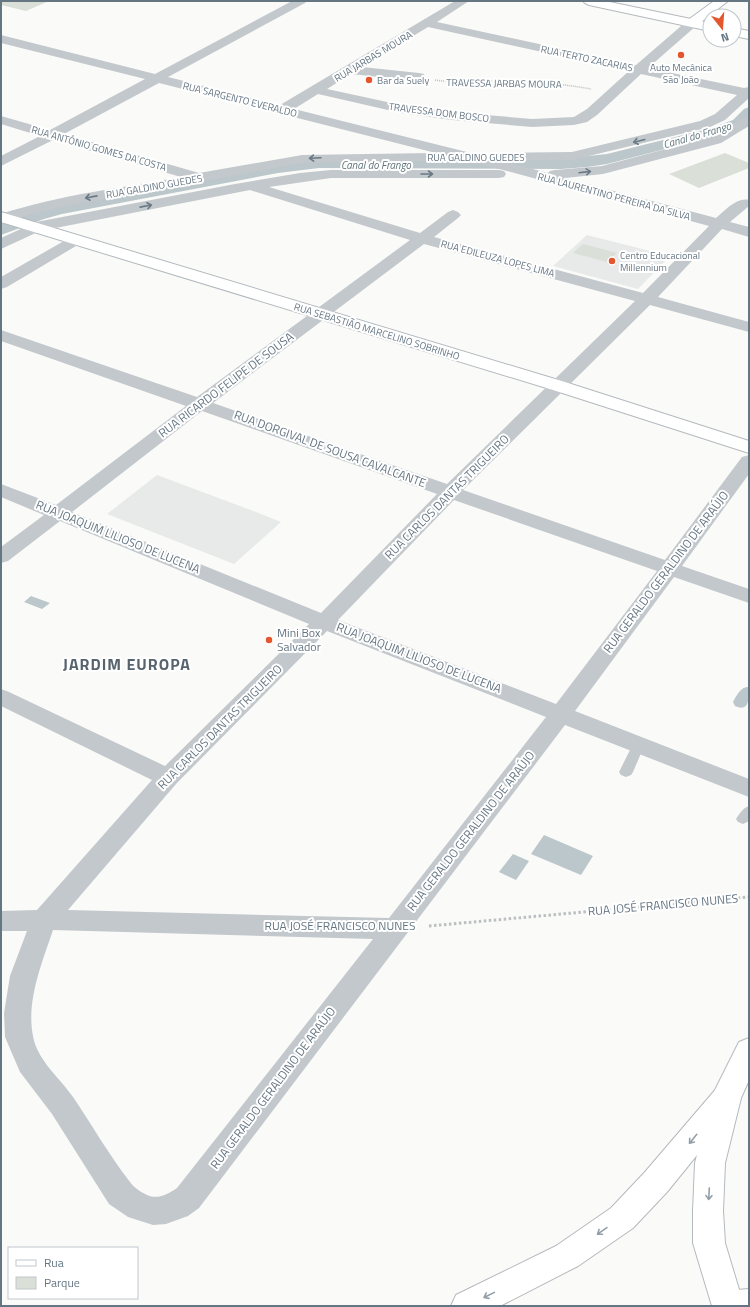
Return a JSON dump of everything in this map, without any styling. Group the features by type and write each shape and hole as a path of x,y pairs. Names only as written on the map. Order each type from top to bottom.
{"main road":[{"path":"589,1 702,25"},
{"path":"692,23 722,1"},
{"name":"RUA SEBASTIÃO MARCELINO SOBRINHO","path":"2,218 559,386 749,447"},
{"path":"728,1306 710,1243 708,1212 710,1163 726,1098 749,1050"},
{"path":"467,1306 567,1256 622,1218 656,1182 726,1098"},
{"path":"737,1306 749,1305"}],"street":[{"path":"1,162 301,1"},
{"name":"RUA JARBAS MOURA","path":"282,110 463,1"},
{"name":"RUA TERTO ZACARIAS","path":"426,23 748,92"},
{"name":"TRAVESSA DOM BOSCO","path":"316,90 401,109 532,123 562,123 582,119 587,116 611,93 692,23"},
{"name":"RUA SARGENTO EVERALDO","path":"1,39 479,160"},
{"path":"349,70 419,77"},
{"name":"RUA GALDINO GUEDES","path":"2,218 56,204 302,159 549,156 587,153 713,121 748,92"},
{"name":"RUA ANTÓNIO GOMES DA COSTA","path":"1,120 53,134 198,178"},
{"name":"RUA GALDINO GUEDES","path":"1,244 36,228 249,186 319,175 572,174 603,170 716,140 748,121"},
{"name":"RUA LAURENTINO PEREIRA DA SILVA","path":"479,160 749,232"},
{"name":"RUA EDILEUZA LOPES LIMA","path":"249,186 421,238 749,327"},
{"name":"RUA CARLOS DANTAS TRIGUEIRO","path":"188,1198 177,1206 166,1210 153,1211 139,1207 120,1194 62,1105 30,1063 19,1037 18,1013 24,976 44,920 168,778 324,622 450,492 647,299 719,224 744,203"},
{"name":"RUA RICARDO FELIPE DE SOUSA","path":"1,557 320,313 453,215"},
{"path":"1,284 76,240"},
{"name":"RUA DORGIVAL DE SOUSA CAVALCANTE","path":"1,335 749,596"},
{"name":"RUA GERALDO GERALDINO DE ARAÚJO","path":"188,1198 562,714 749,461"},
{"name":"RUA JOAQUIM LILIOSO DE LUCENA","path":"1,490 324,622 749,788"},
{"path":"1,697 168,778"},
{"name":"RUA JOSÉ FRANCISCO NUNES","path":"1,921 44,920 395,929"}],"lane":[{"path":"626,772 638,744"}],"path":[{"name":"TRAVESSA JARBAS MOURA","path":"419,77 452,83 490,81 556,83 611,93"},
{"name":"RUA JOSÉ FRANCISCO NUNES","path":"395,929 749,897"}],"shaded area":[{"name":"Centro Educacional Millennium","path":"587,235 670,256 638,289 553,266"},
{"path":"157,475 281,522 234,564 107,514"},
{"path":"31,596 50,603 42,609 24,602"},
{"path":"749,687 749,699 746,706 740,708 735,706 733,702 739,692 743,688"},
{"path":"544,835 593,856 581,875 531,854"},
{"path":"513,854 529,861 516,880 499,872"}],"green space":[{"path":"1,1 49,1 26,11 1,5"},
{"path":"725,153 749,163 749,168 699,188 669,174"},
{"path":"583,244 617,253 607,262 573,253"}],"waterway":[{"name":"Canal do Frango","path":"1,230 38,215 60,209 278,168 319,163 561,164 607,159 717,131 738,123 749,112"}],"place":[{"name":"Auto Mecânica São João","path":"681,55"},
{"name":"Bar da Suely","path":"369,80"},
{"name":"Centro Educacional Millennium","path":"612,261"},
{"name":"Mini Box Salvador","path":"269,640"}],"district":[{"name":"JARDIM EUROPA","path":"127,664"}]}
